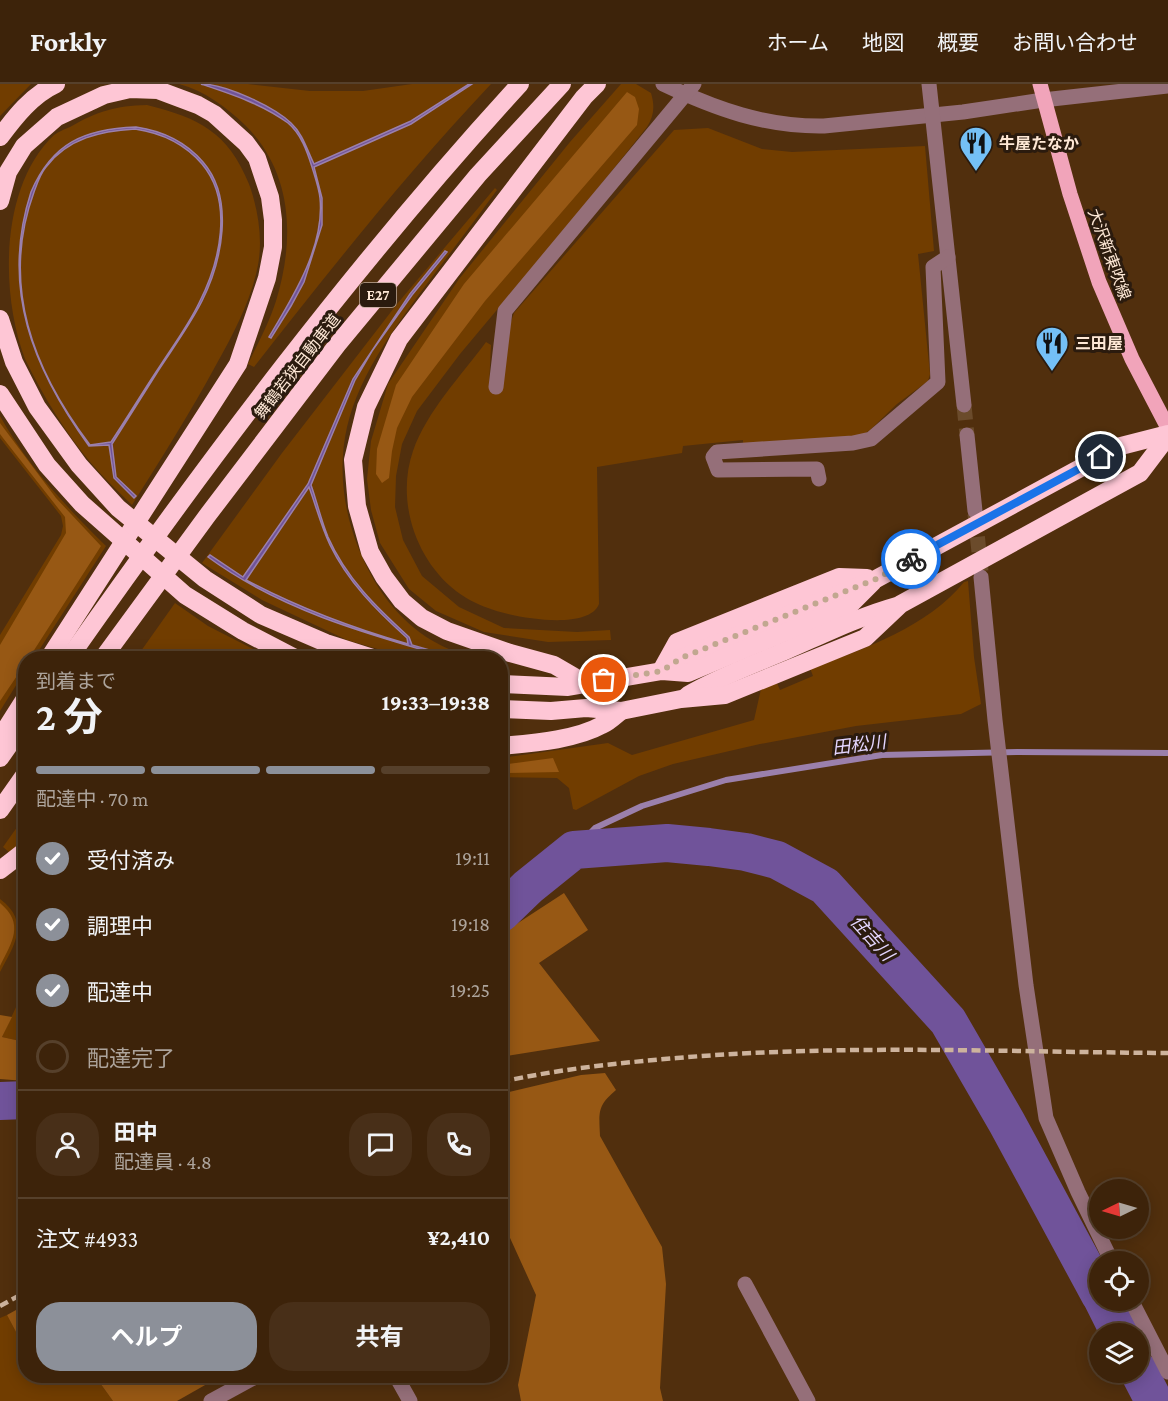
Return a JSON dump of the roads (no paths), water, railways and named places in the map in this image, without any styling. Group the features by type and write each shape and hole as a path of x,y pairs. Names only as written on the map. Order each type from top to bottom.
{"highway":[{"path":"0,137 29,103 56,84"},
{"name":"舞鶴若狭自動車道","path":"74,651 184,496 316,322 453,157 520,84"},
{"name":"舞鶴若狭自動車道","path":"108,651 207,516 345,336 478,175 562,84"},
{"path":"504,651 447,631 422,618 402,601 384,577 370,552 357,506 353,460 366,407 399,339 584,97 597,84"},
{"path":"0,201 8,172 24,146 57,117 104,95 130,89 158,90 206,110 230,127 246,143 257,158 270,197 273,220 273,247 267,278 238,364 53,651"},
{"path":"0,320 14,362 37,407 79,465 118,508 205,579 261,615 326,644 350,651"},
{"path":"0,394 47,465 82,504 185,595 243,631 282,651"},
{"path":"508,684 568,687 662,671 681,658 876,579 1121,446 1168,435"},
{"path":"508,709 551,711 586,708 621,711 681,699 724,694 865,638 901,604 1140,473 1168,435"},
{"path":"508,652 554,665 585,683"},
{"path":"0,738 18,710"},
{"path":"508,745 584,733 603,725 621,711"},
{"path":"0,758 18,732"},
{"path":"0,810 18,784"},
{"path":"0,870 18,856"}],"main road":[{"name":"大沢新東吹線","path":"1040,84 1070,194 1099,282 1132,359 1168,428"}],"street":[{"path":"663,84 689,89 746,117 801,126 824,126 1168,86"},
{"path":"929,84 964,405"},
{"path":"496,387 505,311 689,89"},
{"path":"819,479 817,469 718,470 713,457 717,452 853,443 871,439 930,389 938,382 933,267 948,257"},
{"path":"967,435 975,511"},
{"path":"981,577 1026,984 1046,1118 1107,1251"},
{"path":"745,1284 808,1401"},
{"path":"1137,1311 1168,1372"},
{"path":"211,1401 244,1383"},
{"path":"400,1383 410,1401"}],"waterway":[{"name":"田松川","path":"574,850 595,828 642,806 726,780 882,755 1017,752 1168,753"},
{"name":"住吉川","path":"508,906 574,850 667,843 746,852 777,860 825,886 948,1021 1007,1123 1089,1275"},
{"name":"住吉川","path":"0,1101 18,1100"},
{"name":"住吉川","path":"1108,1311 1114,1323"},
{"name":"住吉川","path":"1145,1383 1154,1401"}],"tunnel":[{"path":"964,405 967,435"},
{"path":"975,514 981,571"}],"railway":[{"path":"508,1081 611,1064 799,1051 1168,1053"},
{"path":"0,1306 18,1296"}],"place":[{"name":"牛屋たなか","path":"976,172"},
{"name":"三田屋","path":"1052,372"}]}
